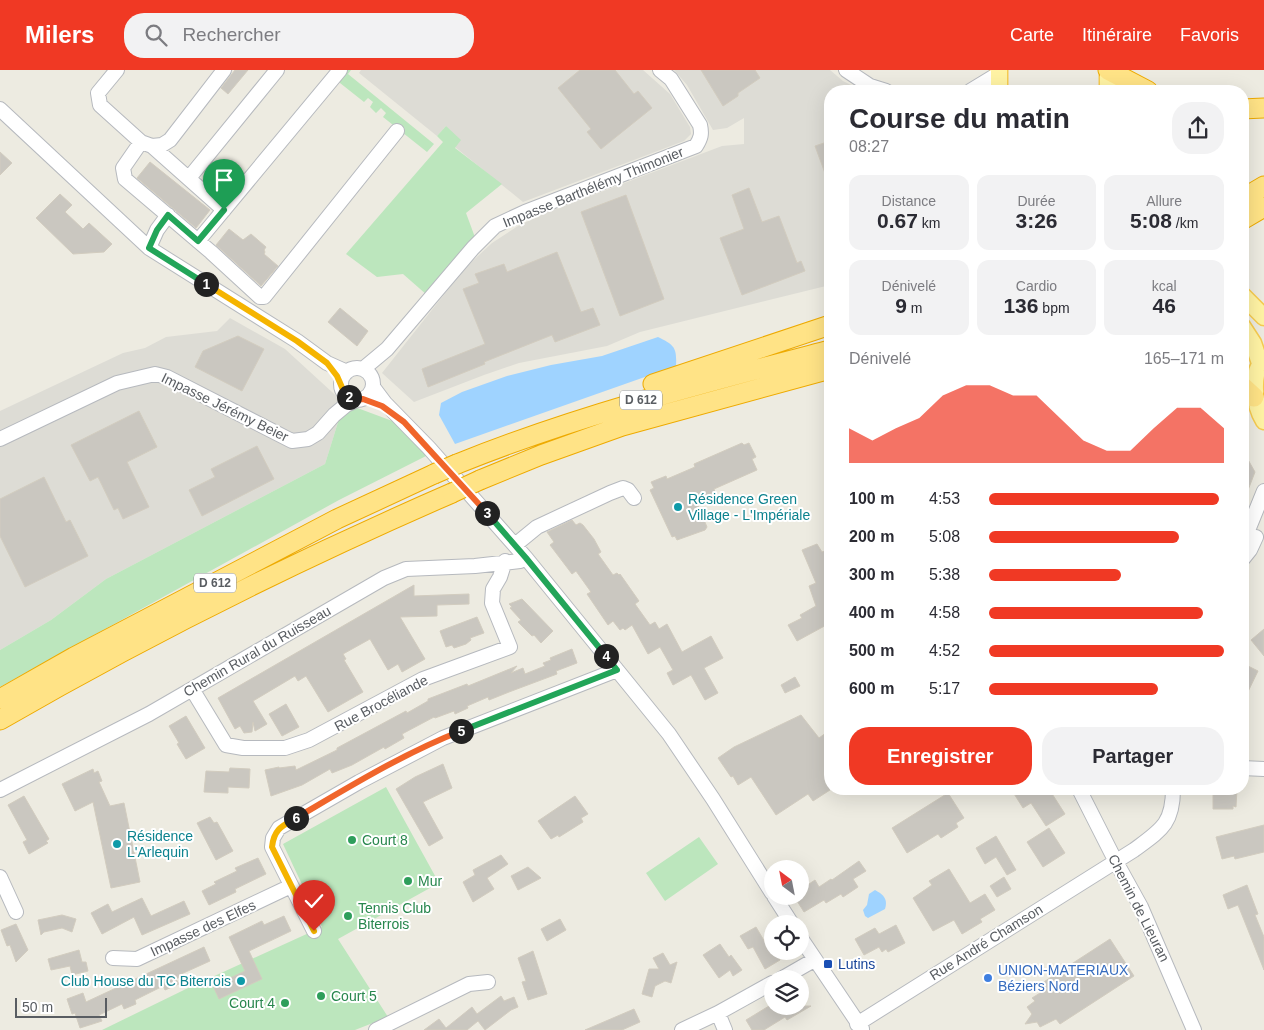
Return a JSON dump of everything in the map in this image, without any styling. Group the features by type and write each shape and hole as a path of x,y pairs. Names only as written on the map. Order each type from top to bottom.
{"highway":[{"path":"1108,70 1137,85"},
{"path":"1249,109 1264,108"},
{"path":"1249,195 1264,186"},
{"path":"1249,216 1264,207"},
{"path":"478,456 534,424 824,327"},
{"name":"D 612","path":"0,698 337,519 457,464 603,411 824,352"},
{"name":"D 612","path":"0,720 72,678 157,634 363,533 480,480 588,438 656,416 824,371"},
{"path":"768,385 824,378"}],"main road":[{"path":"1108,70 1109,85"},
{"path":"999,72 999,85"},
{"path":"1249,302 1264,317"},
{"path":"1249,337 1262,361 1256,380 1249,390"},
{"path":"1249,393 1264,421"}],"street":[{"path":"116,70 98,93 100,105 189,178 224,210"},
{"path":"224,70 170,140 162,145 147,144 122,168 125,179 260,297 264,297 397,132"},
{"path":"189,178 277,70"},
{"path":"198,241 340,70"},
{"name":"Impasse Barthélémy Thimonier","path":"363,369 387,349 473,248 495,226 525,212 696,146 701,139 700,125 671,79 660,70"},
{"path":"846,70 868,85"},
{"path":"979,85 999,72"},
{"path":"0,109 149,248 297,341 327,363 344,383 347,396 382,406 404,422"},
{"path":"149,248 157,230 168,215"},
{"name":"Impasse Barthélémy Thimonier","path":"373,384 387,349"},
{"path":"344,383 354,368 363,369 370,374 373,384 385,403 430,448 526,558 669,734 713,798 764,880"},
{"name":"Impasse Jérémy Beier","path":"0,439 117,383 155,374 167,376 292,441 308,439 318,433 346,405 360,400"},
{"name":"Impasse Jérémy Beier","path":"334,415 344,383"},
{"path":"360,400 370,395 373,384"},
{"path":"515,545 537,527 616,490 623,488 628,490 634,498"},
{"path":"1249,528 1264,491"},
{"path":"1249,551 1264,517"},
{"name":"Chemin Rural du Ruisseau","path":"0,790 140,718 384,578 406,569 474,566 526,558"},
{"name":"Rue Brocéliande","path":"192,689 226,744 244,748 285,748 309,740 423,679 510,647 492,603 493,589 500,577 505,562"},
{"path":"314,931 272,847 273,838 279,828 359,782 443,738 617,670"},
{"path":"1249,768 1264,769"},
{"name":"Chemin de Lieuran","path":"1082,795 1141,907 1194,1030"},
{"name":"Rue André Chamson","path":"860,1027 1115,860 1134,850 1158,832 1167,822 1172,812 1173,795"},
{"path":"0,878 16,912"},
{"name":"Impasse des Elfes","path":"113,958 137,959 291,886"},
{"path":"809,952 860,1027"},
{"path":"796,970 814,960"},
{"path":"376,1030 469,984 488,982"},
{"path":"682,1030 764,987"},
{"path":"718,1013 725,1030"}],"shaded area":[{"path":"361,70 643,70 670,94 690,127 691,134 684,141 523,202 455,147 446,126 437,136 359,73"},
{"path":"674,70 830,70 851,85 824,85 824,286 640,332 607,346 519,363 414,402 382,373 465,268 492,243 518,226 543,214 722,146 744,144 744,118 727,128 713,130 687,85"},
{"path":"230,318 285,349 344,403 325,464 106,579 51,620 0,650 0,411 123,353 145,348 166,337 217,331"}],"green space":[{"path":"343,70 351,70 348,74 434,144 427,152 383,117 386,113 381,108 376,113 370,107 373,102 368,98 364,102 340,83 338,80"},
{"path":"446,126 461,140 455,148 502,184 466,213 476,240 427,295 403,274 377,277 346,254 443,142 437,136"},
{"path":"344,403 395,422 428,455 339,500 0,687 0,650 51,620 106,579 325,464"},
{"name":"Tennis Club Biterrois","path":"386,787 439,883 338,939 388,1017 355,1030 102,1030 186,989 322,927 283,844"},
{"path":"699,837 718,864 665,901 646,873"}],"water":[{"path":"658,337 673,347 676,355 676,366 455,444 439,415 441,403 462,392 507,376 551,365 602,356"},
{"path":"875,890 884,898 886,903 885,909 868,918 863,910 867,905 869,894"}],"building":[{"path":"235,70 248,70 228,94 221,88"},
{"path":"580,70 615,70 634,94 638,91 652,108 601,149 587,132 591,129 558,88"},
{"path":"701,70 755,70 760,78 723,106"},
{"path":"824,143 824,170 815,146"},
{"path":"0,152 12,163 0,175"},
{"path":"150,162 210,210 196,228 137,178"},
{"path":"749,188 762,222 779,216 797,263 801,261 805,271 742,295 720,238 744,229 732,195"},
{"path":"60,194 72,205 65,212 83,229 89,223 112,244 104,252 73,254 36,218"},
{"path":"626,195 664,299 620,316 581,212"},
{"path":"229,229 243,240 251,234 266,247 264,254 278,266 261,286 216,245"},
{"path":"557,252 581,312 593,308 600,325 555,342 552,335 428,387 422,369 485,344 463,289 479,283 475,274 504,264 507,272"},
{"path":"340,308 368,331 357,346 328,322"},
{"path":"238,336 264,349 242,391 195,367 203,351"},
{"path":"139,411 157,447 127,462 149,507 123,519 118,508 114,510 98,477 90,481 71,445"},
{"path":"742,443 744,445 749,443 756,457 752,459 757,470 714,489 716,495 697,503 707,527 705,530 677,540 675,536 672,537 650,490 654,488 651,482 666,476 667,479 695,467 694,464"},
{"path":"257,446 274,479 202,516 189,490 215,477 211,469"},
{"path":"1249,461 1255,472 1249,488"},
{"path":"44,477 66,522 70,520 88,556 25,587 0,536 0,499"},
{"path":"572,520 576,525 580,523 583,525 594,539 601,552 598,554 613,575 620,574 639,601 635,604 650,625 655,622 659,629 667,624 682,652 711,636 723,658 704,668 718,693 705,700 691,675 673,685 667,673 673,670 660,647 648,654 632,625 625,630 623,628 620,630 613,621 608,625 587,594 591,592 576,571 572,574 550,545 554,542 547,532"},
{"path":"817,544 822,552 824,551 824,626 797,641 788,625 802,618 800,615 816,606 809,586 816,583 802,550"},
{"path":"414,585 414,596 469,594 469,604 437,605 437,616 400,617 425,659 402,672 398,664 388,670 370,639 343,654 346,659 344,660 363,692 328,712 306,676 298,681 295,676 253,701 267,724 255,731 253,722 252,732 244,733 240,726 235,729 218,698"},
{"path":"522,599 553,631 541,643 518,622 521,620 510,608 512,607 509,604"},
{"path":"477,617 484,633 470,638 471,640 466,644 454,648 452,645 446,647 440,631"},
{"path":"1264,629 1264,656 1251,640"},
{"path":"572,649 577,663 556,671 557,674 489,700 488,697 467,706 468,708 455,714 454,711 434,717 402,734 404,738 352,765 332,773 330,769 302,785 271,796 265,770 295,766 296,770 337,750 337,748 406,711 407,713 428,701 428,699 467,684 468,686 517,666 511,673 523,668 525,674 545,666 543,663 551,660 550,658"},
{"path":"1249,666 1258,671 1249,690"},
{"path":"795,677 800,686 785,693 781,685"},
{"path":"286,704 299,727 282,736 269,714"},
{"path":"801,715 819,738 824,734 824,794 813,801 808,794 776,815 751,777 738,785 718,758 734,747"},
{"path":"186,716 205,748 186,759 169,726"},
{"path":"443,764 452,788 423,802 443,838 429,846 396,789 415,777"},
{"path":"230,768 250,769 249,788 228,787 228,793 204,792 206,771 229,772"},
{"name":"Résidence L'Arlequin","path":"93,769 94,773 98,771 102,781 99,782 110,806 124,803 140,882 111,888 93,802 75,811 62,784"},
{"path":"945,795 949,795 964,818 956,823 958,827 941,838 938,834 907,853 892,828"},
{"path":"1015,795 1053,795 1065,814 1046,826 1031,803 1023,808"},
{"path":"1213,795 1237,795 1236,807 1233,806 1233,809 1213,809"},
{"path":"24,796 49,839 46,841 48,843 29,854 23,842 27,840 8,805"},
{"path":"575,796 588,814 581,818 583,822 559,837 558,835 551,839 538,821"},
{"path":"210,817 214,823 217,822 233,851 216,860 197,823"},
{"path":"1264,825 1264,852 1235,859 1234,856 1222,859 1216,837"},
{"path":"1049,828 1065,853 1043,867 1027,842"},
{"path":"996,836 1016,870 1007,875 996,857 985,864 976,848"},
{"path":"501,855 508,864 487,878 494,889 473,902 463,882 475,875 473,870"},
{"path":"258,858 266,874 235,889 236,892 209,905 202,891 216,884 214,882 237,871 235,868"},
{"path":"859,861 866,871 853,879 858,887 843,897 841,894 826,903 824,900 804,912 800,905 809,905 809,884 815,880 819,887"},
{"path":"528,867 541,878 518,890 511,876"},
{"path":"949,869 970,903 985,894 995,910 980,919 982,922 962,934 954,920 933,931 913,898 932,885 929,881"},
{"path":"1004,877 1011,889 997,897 990,886"},
{"path":"1247,885 1258,914 1255,915 1264,937 1264,970 1238,905 1228,909 1223,895"},
{"path":"142,898 151,916 184,901 190,914 142,935 134,917 102,934 91,913 108,904 112,912"},
{"path":"62,915 76,919 72,932 62,928 44,932 41,935 38,920"},
{"path":"284,916 291,931 249,951 262,979 219,999 213,986 245,971 229,937 262,921 264,925"},
{"path":"560,919 566,930 547,941 541,929"},
{"path":"16,924 28,950 16,962 10,945 7,946 1,930"},
{"path":"896,925 905,943 888,952 886,949 882,952 879,947 864,955 855,939 875,928 879,934"},
{"path":"756,927 764,941 764,960 780,960 765,969 753,947 748,949 740,936"},
{"path":"1110,939 1134,976 1060,1024 1056,1019 1040,1027 1037,1022 1025,1024 1032,1014 1027,1007 1035,1001 1032,998 1040,993 1036,987"},
{"path":"720,944 729,957 731,955 742,970 733,976 730,970 719,978 703,955"},
{"path":"204,947 210,961 179,975 180,977 176,979 179,984 165,990 163,986 135,1000 136,1004 124,1009 122,1004 99,1015 102,1021 80,1028 75,1013 72,1014 67,999 83,993 86,1002"},
{"path":"79,950 82,962 86,962 88,971 72,975 70,966 51,970 48,959"},
{"path":"533,951 547,994 528,1000 522,982 526,981 518,958"},
{"path":"663,953 670,965 677,962 671,983 665,981 655,986 652,997 642,994 649,969 659,969 653,958"},
{"path":"501,996 504,1001 514,997 518,1007 511,1010 485,1030 478,1021 467,1030 424,1030 439,1019 446,1028 472,1007 477,1014"},
{"path":"634,1009 640,1022 622,1030 585,1030"},
{"path":"764,1009 764,1015 796,1015 787,1020 785,1017 764,1030 752,1030 746,1020"}],"place":[{"name":"Résidence Green Village - L'Impériale","path":"678,507"},
{"name":"Court 8","path":"352,840"},
{"name":"Résidence L'Arlequin","path":"117,844"},
{"name":"Mur","path":"408,881"},
{"name":"Tennis Club Biterrois","path":"348,916"},
{"name":"Lutins","path":"828,964"},
{"name":"UNION-MATERIAUX Béziers Nord","path":"988,978"},
{"name":"Club House du TC Biterrois","path":"241,981"},
{"name":"Court 5","path":"321,996"},
{"name":"Court 4","path":"285,1003"}],"route":[{"path":"224,210 198,241 168,215 157,230 149,248 297,341 327,363 337,376 347,396 352,399 363,399 382,406 404,422 430,448 526,558 617,670 443,738 359,782 279,828 273,838 272,847 314,931"}]}
